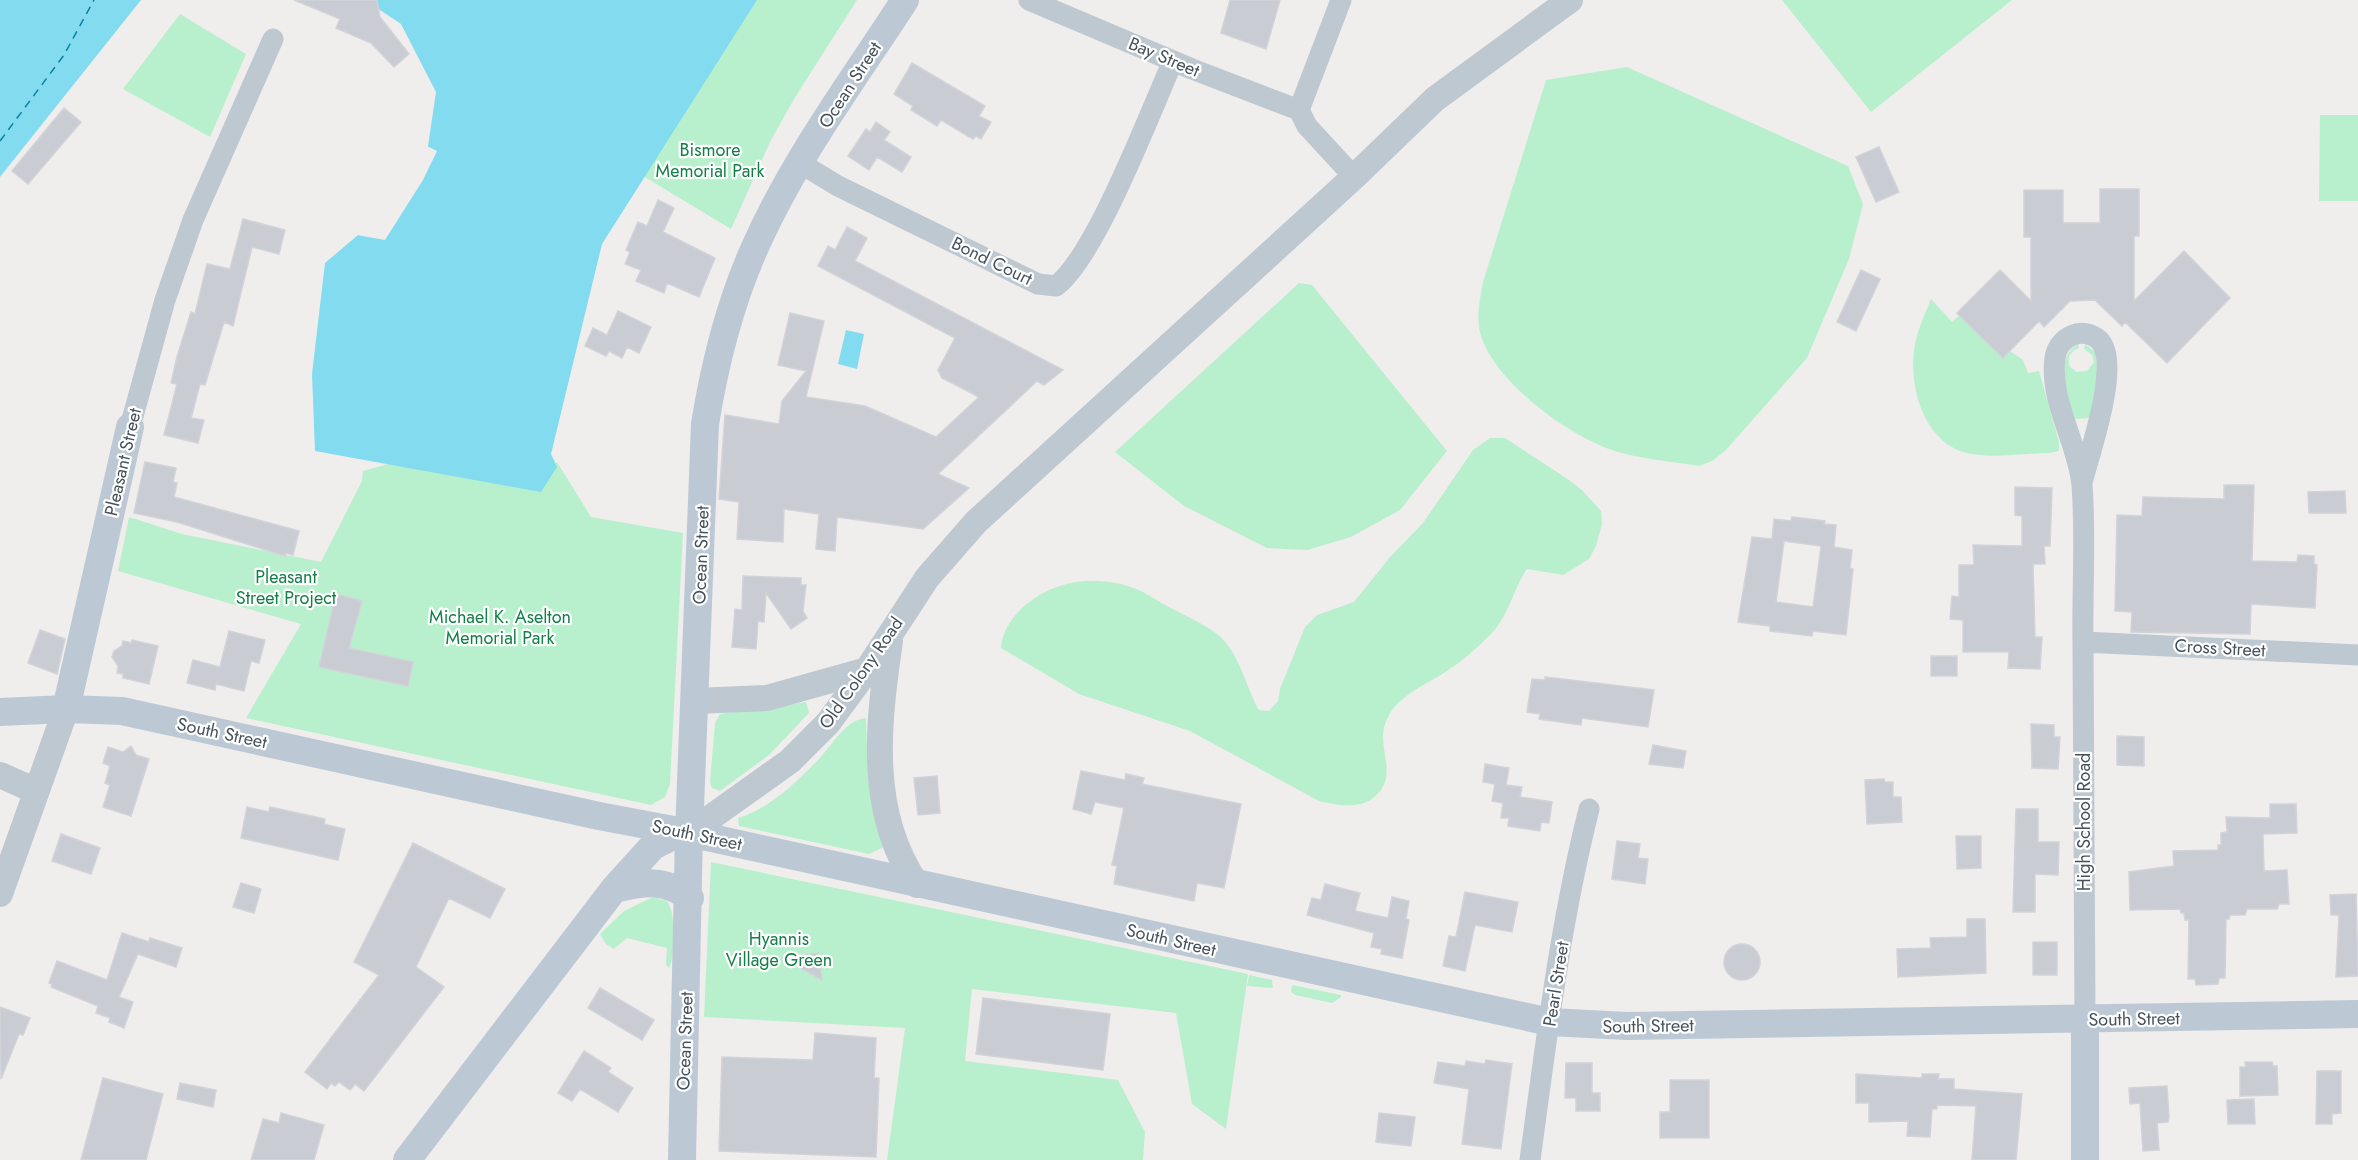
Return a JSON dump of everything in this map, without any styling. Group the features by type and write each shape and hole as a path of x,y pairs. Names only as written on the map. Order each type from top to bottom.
{"main road":[{"name":"Ocean Street","path":"682,1160 690,898 689,833 696,701 705,424 713,376 742,278 772,212 800,163 905,0"},
{"name":"Pleasant Street","path":"66,710 130,427"},
{"name":"South Street","path":"0,712 122,711 1550,1022 1627,1026 2358,1014"},
{"name":"Old Colony Road","path":"406,1160 614,889 653,846 670,837 689,833"},
{"path":"614,889 654,882 675,887 690,898"},
{"name":"High School Road","path":"2085,1019 2085,1160"}],"street":[{"name":"Bay Street","path":"1029,0 1173,61 1299,110"},
{"path":"1341,0 1299,110 1307,126 1354,177"},
{"name":"Old Colony Road","path":"689,833 767,779 804,748 828,723 867,670 927,578 976,522 1354,177 1435,99 1570,0"},
{"name":"Pleasant Street","path":"130,427 165,300 193,220 273,39"},
{"name":"Bond Court","path":"800,163 838,186 1028,279 1046,286 1056,286 1077,261 1097,226 1173,61"},
{"name":"High School Road","path":"2082,483 2107,380 2108,358 2106,349 2099,339 2086,333 2077,333 2068,336 2059,346 2055,359 2055,376 2082,483 2085,1019"},
{"path":"891,634 880,715 882,788 885,811 900,860 917,885"},
{"name":"Cross Street","path":"2083,642 2358,654"},
{"path":"696,701 767,698 867,670"},
{"name":"Pleasant Street","path":"0,894 66,710"},
{"path":"0,775 36,791"},
{"name":"Pearl Street","path":"1530,1160 1577,856 1589,809"}],"green space":[{"name":"Bismore Memorial Park","path":"755,0 857,0 794,99 770,142 731,229 643,176"},
{"path":"1782,0 2012,0 1871,112"},
{"path":"180,14 246,54 210,137 123,89"},
{"path":"1627,67 1848,166 1863,204 1849,259 1807,358 1726,450 1712,461 1699,466 1609,449 1572,431 1552,418 1514,386 1487,350 1480,332 1478,313 1483,282 1546,80"},
{"path":"2320,115 2358,115 2358,201 2319,201"},
{"path":"1299,283 1312,285 1447,451 1400,510 1351,537 1307,550 1267,548 1184,506 1115,452"},
{"path":"1931,299 1952,322 1960,315 2003,358 2010,351 2023,360 2028,373 2039,371 2059,442 2059,451 1977,455 1952,447 1940,438 1930,426 1923,412 1914,382 1914,351"},
{"path":"2078,344 2079,348 2070,356 2070,367 2077,372 2087,371 2094,362 2092,355 2084,349 2085,344 2096,353 2098,383 2091,418 2072,419 2064,368 2070,350"},
{"path":"1490,438 1505,438 1583,491 1601,511 1602,524 1596,546 1589,559 1563,575 1527,569 1496,629 1458,663 1398,703 1387,719 1384,729 1387,771 1385,780 1381,790 1366,802 1346,805 1319,801 1190,731 1079,694 1001,648 1006,629 1014,617 1041,594 1054,588 1083,581 1112,582 1145,593 1217,634 1225,641 1237,660 1259,710 1269,711 1278,701 1280,689 1305,627 1317,615 1354,602 1390,557 1423,523 1473,450"},
{"name":"Michael K. Aselton Memorial Park","path":"557,462 591,517 683,533 670,784 665,797 651,805 246,718 301,624 118,571 129,517 182,534 321,562 362,481 363,471 388,464 531,488"},
{"path":"806,702 809,713 769,755 720,791 712,788 710,782 715,723 720,714"},
{"path":"866,718 868,779 884,847 869,854 739,826 738,818 759,809 779,796 820,758 837,736 850,724"},
{"name":"Hyannis Village Green","path":"711,862 1248,974 1226,1129 1192,1104 1176,1013 972,989 965,1061 1118,1080 1145,1132 1143,1160 887,1160 905,1028 704,1017"},
{"path":"653,897 667,901 672,914 674,944 669,968 666,965 667,948 627,938 614,949 606,944 600,934 624,911"},
{"path":"1249,975 1272,980 1273,988 1247,986"},
{"path":"1292,985 1341,995 1341,997 1332,1003 1295,995 1291,992"}],"water":[{"path":"0,0 141,0 0,177"},
{"path":"365,0 757,0 602,244 551,454 557,467 541,492 315,451 312,374 325,263 423,180 436,92 401,24"},
{"path":"846,330 864,334 857,369 838,364"}],"pier":[{"path":"425,145 437,151 423,180 385,240 357,235 362,225 420,178"}],"building":[{"path":"294,0 377,0 380,17 409,54 394,67 371,43 336,28 340,19"},
{"path":"1230,0 1280,0 1266,49 1221,33"},
{"path":"912,63 985,106 979,116 991,122 981,139 976,136 973,139 941,120 937,126 911,110 913,106 894,94"},
{"path":"64,108 81,122 28,184 12,171"},
{"path":"876,122 890,132 884,140 911,157 902,172 877,157 869,170 848,156 866,129 870,132"},
{"path":"1879,147 1899,192 1876,202 1856,157"},
{"path":"2100,189 2139,189 2139,236 2134,236 2134,301 2184,251 2230,298 2167,363 2125,322 2122,326 2095,300 2070,301 2044,327 2039,321 2003,358 1957,313 2000,270 2031,301 2031,237 2024,237 2024,190 2063,190 2063,223 2100,223"},
{"path":"658,200 674,208 663,232 715,258 699,297 667,283 664,293 636,281 641,270 625,264 630,252 626,250 638,222 647,226"},
{"path":"243,219 285,230 279,254 252,247 233,326 224,322 205,385 200,384 191,418 204,420 198,443 164,435 177,384 171,383 177,357 191,312 195,314 207,264 230,269"},
{"path":"847,227 867,238 855,261 1063,370 1044,385 1037,381 938,474 969,488 923,529 837,517 835,551 816,549 819,514 784,509 783,542 737,539 739,502 719,499 725,415 779,424 782,401 806,371 778,365 790,313 824,321 806,397 865,406 936,437 979,397 942,378 938,370 955,338 818,266 828,246 835,250"},
{"path":"1861,270 1880,279 1856,331 1837,322"},
{"path":"618,311 651,327 639,353 627,347 622,358 609,351 606,356 585,346 593,328 607,335"},
{"path":"145,462 176,468 173,482 177,483 174,497 299,531 293,555 286,553 285,556 177,522 134,513"},
{"path":"2224,485 2254,485 2252,561 2297,562 2298,555 2314,556 2314,564 2317,565 2315,608 2251,604 2250,634 2131,632 2132,612 2115,611 2117,515 2142,516 2143,497 2224,499"},
{"path":"2015,487 2052,488 2050,546 2044,546 2045,564 2033,564 2035,637 2042,637 2040,669 2008,668 2009,652 1963,652 1963,620 1950,619 1952,596 1959,597 1959,565 1974,565 1973,545 2022,546 2022,516 2015,515"},
{"path":"2345,491 2346,513 2309,513 2308,492"},
{"path":"1792,517 1825,521 1824,524 1836,525 1834,547 1852,550 1850,568 1853,569 1846,635 1813,631 1812,636 1770,631 1770,626 1738,622 1752,537 1772,539 1774,519 1791,521","holes":["1784,541 1821,546 1813,607 1776,602"]},
{"path":"743,576 801,578 801,585 806,585 803,611 807,618 791,629 766,593 764,622 758,621 756,649 732,647 735,609 742,610"},
{"path":"336,594 362,601 349,648 413,662 408,686 319,667"},
{"path":"40,630 65,639 57,674 28,663"},
{"path":"229,631 265,640 259,663 251,661 244,691 216,684 215,690 187,683 193,660 220,667"},
{"path":"132,640 158,646 149,684 123,678 123,674 117,673 118,666 112,657 114,651 122,646 123,641 131,643"},
{"path":"1931,656 1957,656 1957,676 1931,676"},
{"path":"1545,677 1654,690 1648,727 1582,718 1581,725 1539,719 1540,714 1527,712 1532,679 1545,680"},
{"path":"2031,724 2054,725 2054,737 2060,737 2058,769 2032,768"},
{"path":"2117,736 2144,737 2144,766 2117,765"},
{"path":"1653,745 1686,751 1683,768 1649,764"},
{"path":"131,746 136,755 149,759 131,816 103,807 110,785 105,783 110,766 103,763 108,747 123,752"},
{"path":"1485,764 1509,768 1506,785 1522,787 1520,797 1552,802 1549,823 1541,822 1540,831 1508,826 1509,818 1501,818 1503,803 1492,801 1495,784 1483,782"},
{"path":"1081,771 1125,780 1126,774 1144,778 1142,784 1241,804 1224,888 1197,883 1194,901 1114,884 1117,866 1112,865 1124,808 1095,802 1091,814 1073,809"},
{"path":"937,776 940,813 918,815 914,778"},
{"path":"1884,779 1885,782 1893,782 1893,797 1901,797 1902,822 1867,824 1865,780"},
{"path":"2270,804 2296,804 2297,833 2263,834 2264,871 2287,870 2289,904 2279,904 2277,909 2247,909 2245,915 2230,915 2229,919 2226,919 2225,978 2219,978 2218,984 2196,985 2195,979 2188,979 2189,920 2185,920 2184,913 2181,913 2180,909 2130,910 2129,872 2174,866 2173,851 2218,850 2218,845 2221,845 2221,833 2227,832 2226,817 2270,818"},
{"path":"247,807 269,812 270,807 325,819 324,824 345,829 338,860 241,838"},
{"path":"2016,809 2038,809 2038,842 2059,842 2058,875 2035,874 2035,912 2013,912"},
{"path":"61,834 100,848 91,874 52,861"},
{"path":"1956,836 1981,836 1981,868 1957,869"},
{"path":"1617,841 1640,844 1638,858 1648,859 1645,884 1612,879"},
{"path":"413,843 505,889 490,918 449,898 416,967 444,987 364,1091 355,1084 350,1090 339,1082 335,1086 331,1083 327,1089 305,1072 379,975 354,962"},
{"path":"241,883 261,889 254,913 233,907"},
{"path":"1325,884 1360,893 1355,911 1388,918 1392,897 1409,901 1406,919 1409,920 1402,958 1381,954 1382,949 1371,947 1374,933 1307,915 1312,898 1321,900"},
{"path":"1465,892 1518,902 1512,932 1475,925 1465,971 1443,966 1449,936 1456,937"},
{"path":"2356,894 2358,976 2336,977 2339,915 2331,915 2330,895"},
{"path":"1967,919 1985,919 1986,973 1898,977 1897,949 1931,948 1930,938 1967,937"},
{"path":"122,933 149,942 150,938 182,948 176,967 138,954 119,997 133,1002 124,1028 109,1022 110,1018 96,1013 98,1006 51,987 52,984 49,983 57,961 107,980"},
{"path":"2033,942 2057,942 2057,975 2033,975"},
{"path":"1742,944 1755,949 1760,962 1755,975 1742,980 1729,975 1724,962 1729,949"},
{"path":"818,953 822,980 782,958"},
{"path":"600,988 654,1020 642,1040 588,1008"},
{"path":"983,998 1110,1014 1103,1070 976,1054"},
{"path":"0,1007 30,1018 23,1035 19,1034 1,1079"},
{"path":"815,1033 876,1038 874,1078 879,1078 876,1157 719,1151 722,1057 813,1060"},
{"path":"584,1051 611,1068 608,1072 633,1088 618,1112 580,1089 572,1101 558,1093"},
{"path":"1486,1060 1512,1064 1501,1149 1462,1144 1469,1089 1434,1083 1438,1062 1465,1066 1466,1061 1485,1064"},
{"path":"2245,1062 2272,1062 2273,1066 2277,1066 2278,1095 2240,1096 2240,1067 2246,1067"},
{"path":"1566,1063 1592,1063 1592,1093 1600,1093 1600,1111 1576,1111 1576,1098 1565,1098"},
{"path":"2317,1071 2341,1071 2341,1113 2332,1114 2332,1124 2316,1124"},
{"path":"1856,1074 1922,1078 1922,1074 1939,1074 1938,1079 1954,1079 1954,1089 2022,1094 2016,1160 1972,1160 1976,1106 1937,1105 1937,1109 1932,1109 1930,1137 1907,1136 1908,1121 1869,1122 1869,1103 1856,1103"},
{"path":"103,1078 163,1094 146,1160 81,1160"},
{"path":"1670,1080 1709,1080 1709,1138 1660,1138 1660,1112 1670,1112"},
{"path":"180,1083 216,1090 213,1107 177,1099"},
{"path":"2167,1086 2169,1117 2168,1122 2157,1123 2159,1150 2143,1151 2140,1103 2130,1104 2129,1088"},
{"path":"2254,1099 2255,1124 2228,1124 2227,1100"},
{"path":"281,1113 324,1125 314,1160 251,1160 263,1119 279,1123"},
{"path":"1379,1113 1415,1117 1411,1146 1376,1142"}],"ferry route":[{"path":"0,141 64,55 94,0"}],"park label":[{"name":"Pleasant Street Project","path":"286,587"}]}
